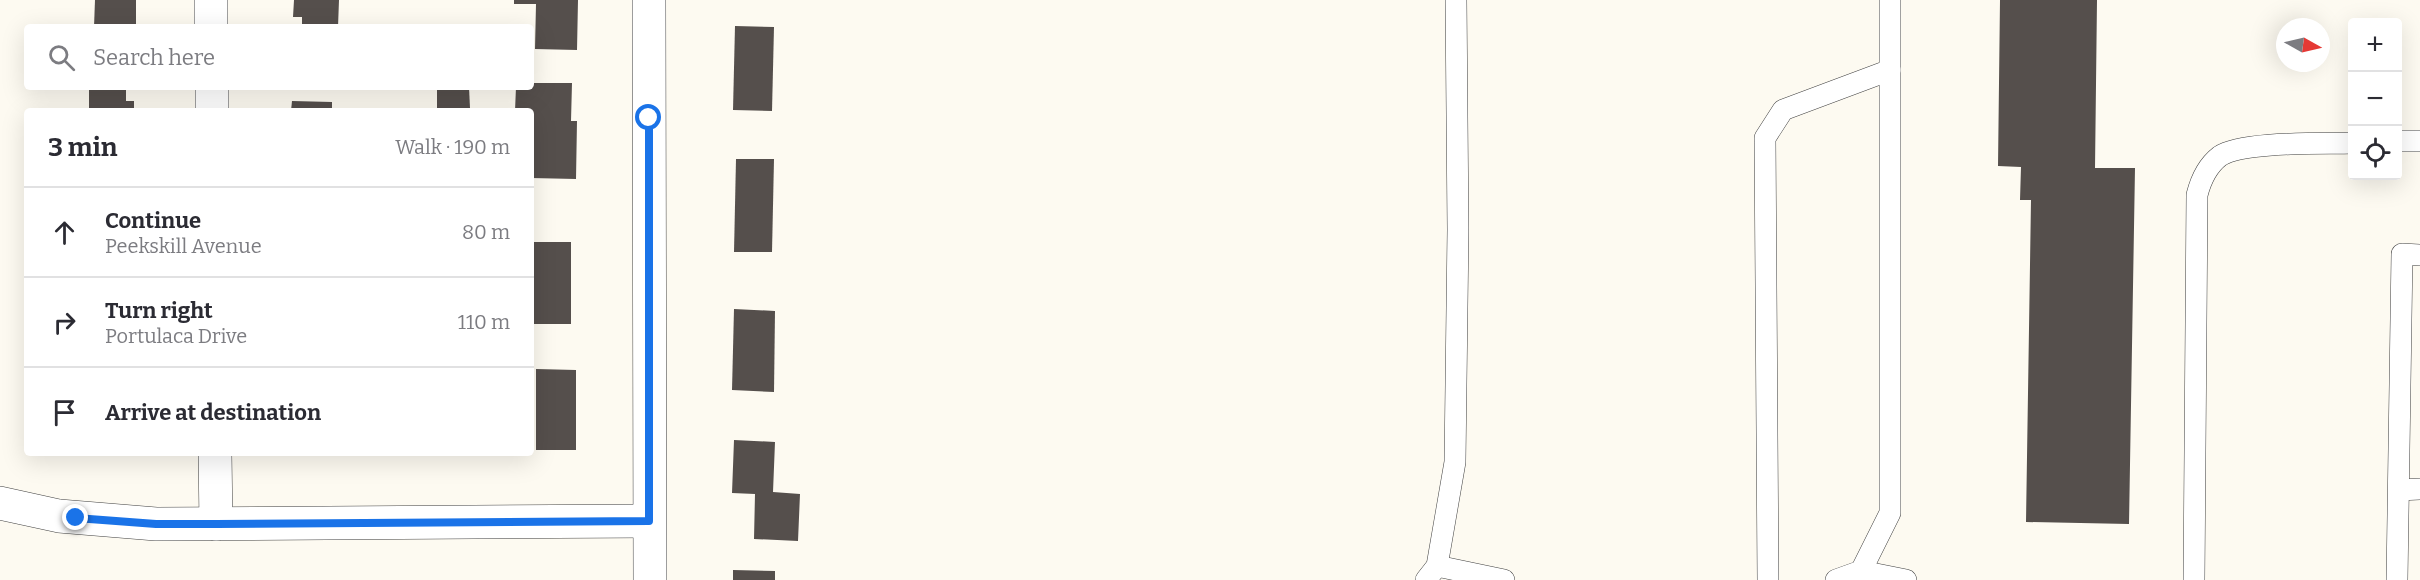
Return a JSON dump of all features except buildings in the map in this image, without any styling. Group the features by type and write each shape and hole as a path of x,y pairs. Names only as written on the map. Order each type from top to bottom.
{"street":[{"path":"211,0 212,24"},
{"path":"649,0 650,580"},
{"path":"212,90 212,108"},
{"path":"215,456 216,524"},
{"path":"0,503 59,516 216,524 649,521"}],"lane":[{"path":"1456,0 1458,230 1455,462 1432,573 1504,580"},
{"path":"1861,571 1890,513 1890,0"},
{"path":"1768,580 1765,138 1783,110 1890,70"},
{"path":"2402,141 2420,141"},
{"path":"2194,580 2197,195 2202,179 2209,167 2227,152 2248,148 2348,142"},
{"path":"2397,580 2410,489 2410,373 2402,254 2420,255"},
{"path":"1836,580 1861,571 1905,580"}],"route":[{"path":"76,518 156,524 649,521 649,118"}]}
